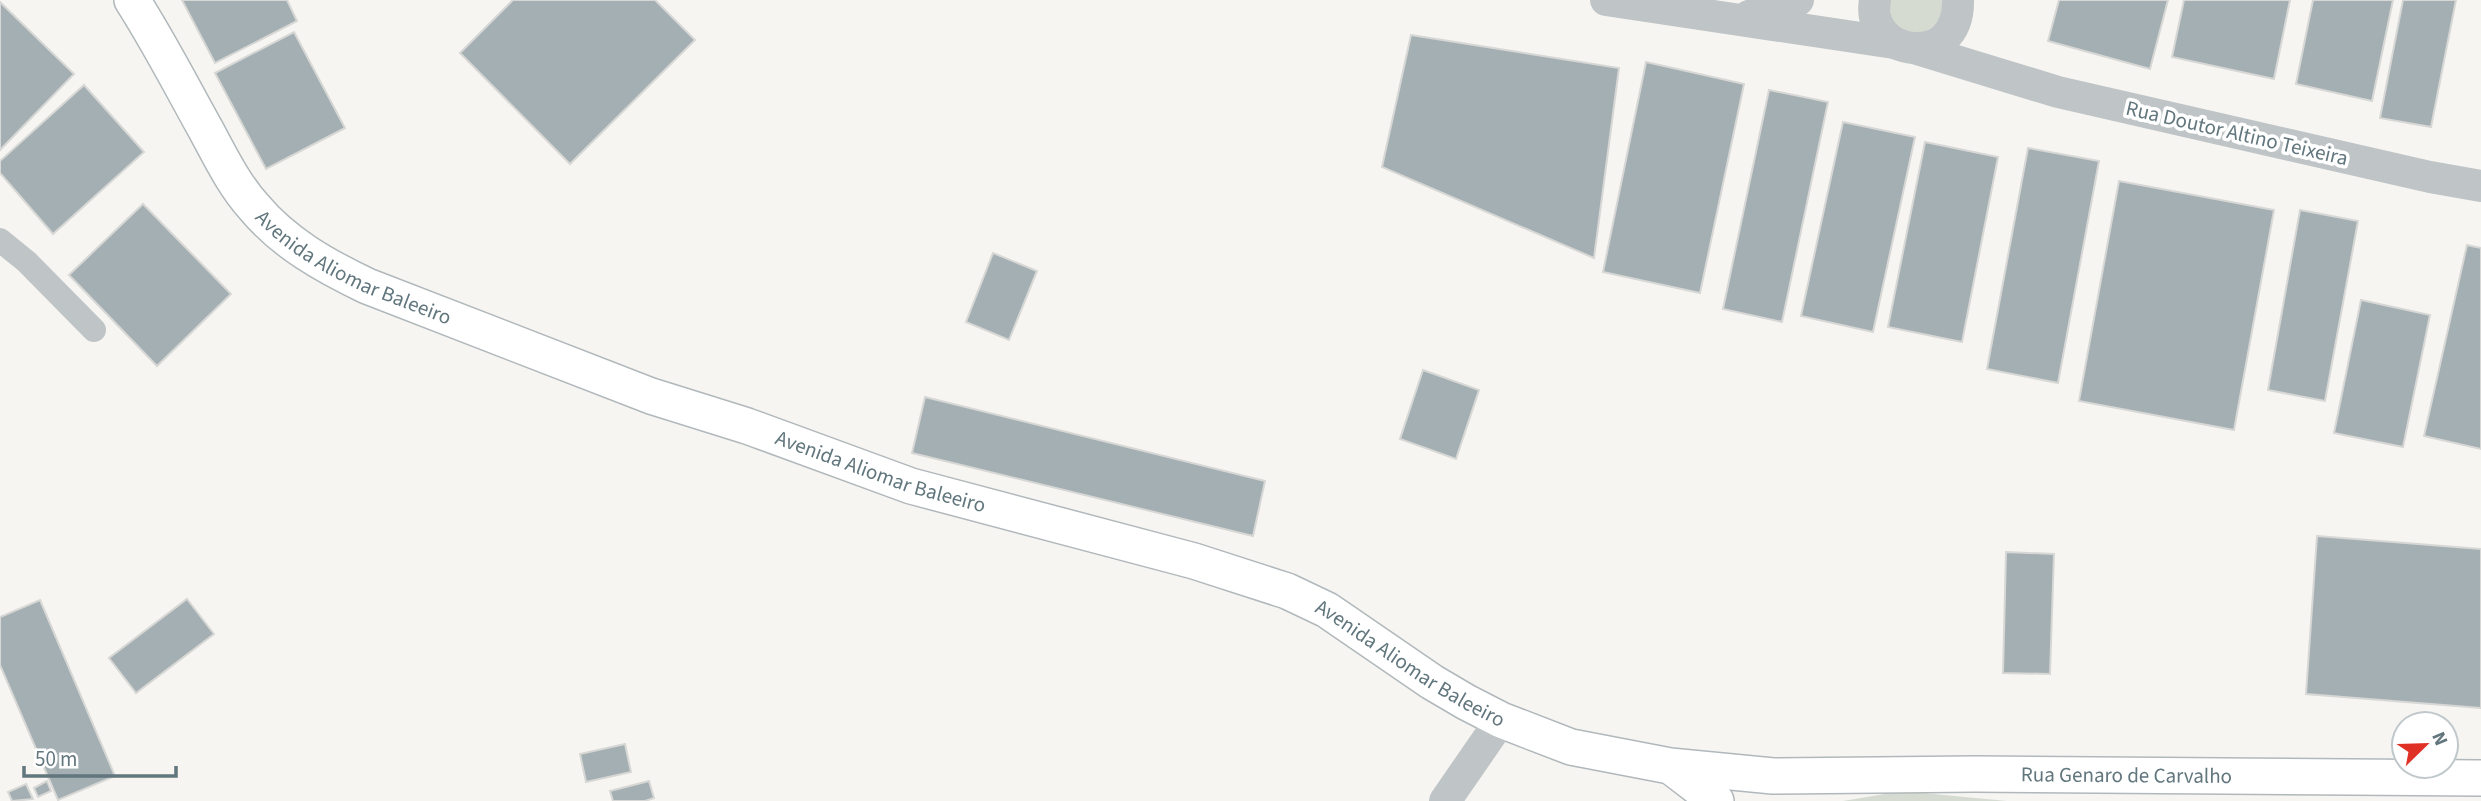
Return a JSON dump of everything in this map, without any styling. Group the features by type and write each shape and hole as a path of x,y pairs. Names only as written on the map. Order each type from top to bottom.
{"main road":[{"name":"Avenida Aliomar Baleeiro","path":"132,0 148,23 222,161 253,207 307,254 333,270 367,286 651,396 747,426 911,486 1195,561 1287,591 1327,610 1432,682 1501,720 1571,747 1670,766 1758,788"},
{"path":"1670,766 1716,801"},
{"name":"Rua Genaro de Carvalho","path":"1758,788 1847,777 1975,774 2481,778"},
{"path":"1806,801 1847,777"}],"street":[{"name":"Rua Doutor Altino Teixeira","path":"1606,0 1741,18 1905,46 2058,92 2430,177 2481,186"},
{"name":"Rua Doutor Altino Teixeira","path":"1741,18 1798,0"},
{"path":"1875,0 1876,20 1883,33 1905,46 1929,47 1948,35 1958,7"},
{"path":"1958,7 1973,45 1996,72"},
{"path":"0,240 27,262 94,330"},
{"path":"1445,801 1501,720"}],"shaded area":[{"path":"1889,0 1946,0 1945,18 1916,38 1892,24"},
{"path":"1902,791 2007,801 1843,801"}],"building":[{"path":"182,0 287,0 297,21 215,63"},
{"path":"513,0 655,0 695,40 570,164 460,53"},
{"path":"2059,0 2168,0 2150,69 2048,41"},
{"path":"2184,0 2290,0 2274,79 2172,57"},
{"path":"2313,0 2393,0 2372,101 2296,84"},
{"path":"2403,0 2456,0 2431,127 2380,118"},
{"path":"0,2 74,74 0,150"},
{"path":"294,32 345,128 266,169 215,73"},
{"path":"1411,35 1619,68 1594,258 1382,167"},
{"path":"1646,62 1744,84 1700,293 1603,272"},
{"path":"84,85 144,152 53,234 0,173 0,161"},
{"path":"1769,90 1828,102 1782,322 1723,309"},
{"path":"1843,122 1915,137 1873,332 1801,316"},
{"path":"1925,142 1998,157 1962,342 1888,327"},
{"path":"2028,148 2099,161 2058,383 1987,369"},
{"path":"2119,181 2274,210 2234,430 2079,401"},
{"path":"143,204 231,294 157,366 69,275"},
{"path":"2300,210 2358,221 2325,401 2268,390"},
{"path":"2467,245 2481,248 2481,449 2424,436"},
{"path":"993,253 1037,271 1009,340 966,322"},
{"path":"2361,300 2430,315 2403,447 2334,433"},
{"path":"1423,370 1479,390 1456,459 1400,439"},
{"path":"925,397 1265,481 1253,536 912,453"},
{"path":"2317,536 2481,549 2481,708 2306,694"},
{"path":"2006,552 2054,554 2050,674 2003,673"},
{"path":"187,599 214,634 136,693 109,658"},
{"path":"40,600 115,776 58,800 0,665 0,617"},
{"path":"625,744 631,772 586,782 580,754"},
{"path":"47,781 51,791 38,797 34,788"},
{"path":"649,781 654,798 645,801 613,801 610,791"},
{"path":"26,784 33,799 12,801 8,792"}]}
